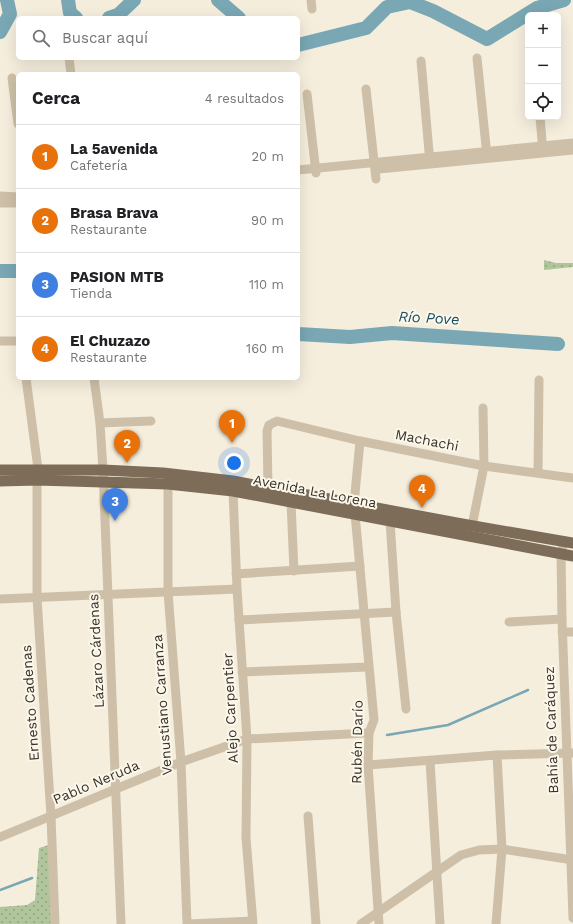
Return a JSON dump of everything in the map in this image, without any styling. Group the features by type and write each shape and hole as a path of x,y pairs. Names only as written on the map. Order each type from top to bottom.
{"main road":[{"name":"Avenida La Lorena","path":"0,470 38,475 103,476 163,473 268,487 354,509 390,521 573,556"},
{"name":"Avenida La Lorena","path":"0,481 38,475"},
{"name":"Avenida La Lorena","path":"103,476 233,491 291,502 354,509 472,526 568,542"}],"street":[{"path":"477,58 487,155"},
{"path":"69,60 71,72"},
{"path":"421,61 430,161"},
{"path":"12,78 16,109"},
{"path":"366,89 375,170"},
{"path":"307,94 316,172"},
{"path":"540,120 542,150"},
{"path":"542,150 573,143"},
{"path":"300,170 316,172 375,170 430,161 487,155 542,150 573,150"},
{"path":"300,176 316,172"},
{"path":"0,196 16,197"},
{"path":"0,203 16,203"},
{"path":"0,341 16,341"},
{"name":"Ernesto Cadenas","path":"26,380 38,475 37,598 51,816 55,924"},
{"name":"Lázaro Cárdenas","path":"94,380 100,423 103,476 122,924"},
{"path":"538,472 539,380"},
{"path":"472,526 484,466 483,408"},
{"path":"100,423 151,421"},
{"name":"Machachi","path":"268,487 268,431 269,425 277,421 360,441 484,466 538,472 573,478"},
{"name":"Rubén Darío","path":"360,441 354,509 374,720 369,733 368,765 379,924"},
{"name":"Venustiano Carranza","path":"168,484 168,592 180,762 188,924"},
{"name":"Alejo Carpentier","path":"233,491 236,574 247,739 246,838 252,922"},
{"path":"291,502 294,570"},
{"path":"390,521 396,612 406,709"},
{"name":"Bahía de Caráquez","path":"568,542 562,554 562,632 570,752 573,918"},
{"path":"236,574 360,566"},
{"path":"0,599 237,589"},
{"path":"239,620 396,612"},
{"path":"509,622 562,619"},
{"path":"562,632 573,632"},
{"path":"242,672 368,667"},
{"name":"Pablo Neruda","path":"0,837 180,762 247,739 369,733"},
{"path":"368,765 497,755 570,752"},
{"path":"496,924 502,849 497,755"},
{"path":"430,761 440,924"},
{"path":"308,816 316,924"},
{"path":"361,924 461,855 479,850 502,849 572,860"},
{"path":"188,924 252,922"}],"green space":[{"path":"544,260 556,263 573,263 573,267 544,270"},
{"path":"52,844 55,924 0,924 0,907 27,905 35,900 39,848"}],"waterway":[{"path":"0,32 10,14 7,0"},
{"path":"68,0 70,13 74,16"},
{"path":"115,16 134,0"},
{"path":"218,0 237,16"},
{"path":"300,44 366,28 387,7 410,2 433,11 487,39 537,8 564,0"},
{"name":"Río Pove","path":"0,271 16,271"},
{"name":"Río Pove","path":"300,334 350,337 392,333 558,344"},
{"path":"387,735 448,725 528,690"},
{"path":"0,890 32,878"}],"place":[{"name":"La 5avenida","path":"232,443"},
{"name":"Brasa Brava","path":"127,463"},
{"name":"El Chuzazo","path":"422,508"},
{"name":"PASION MTB","path":"115,521"}]}
